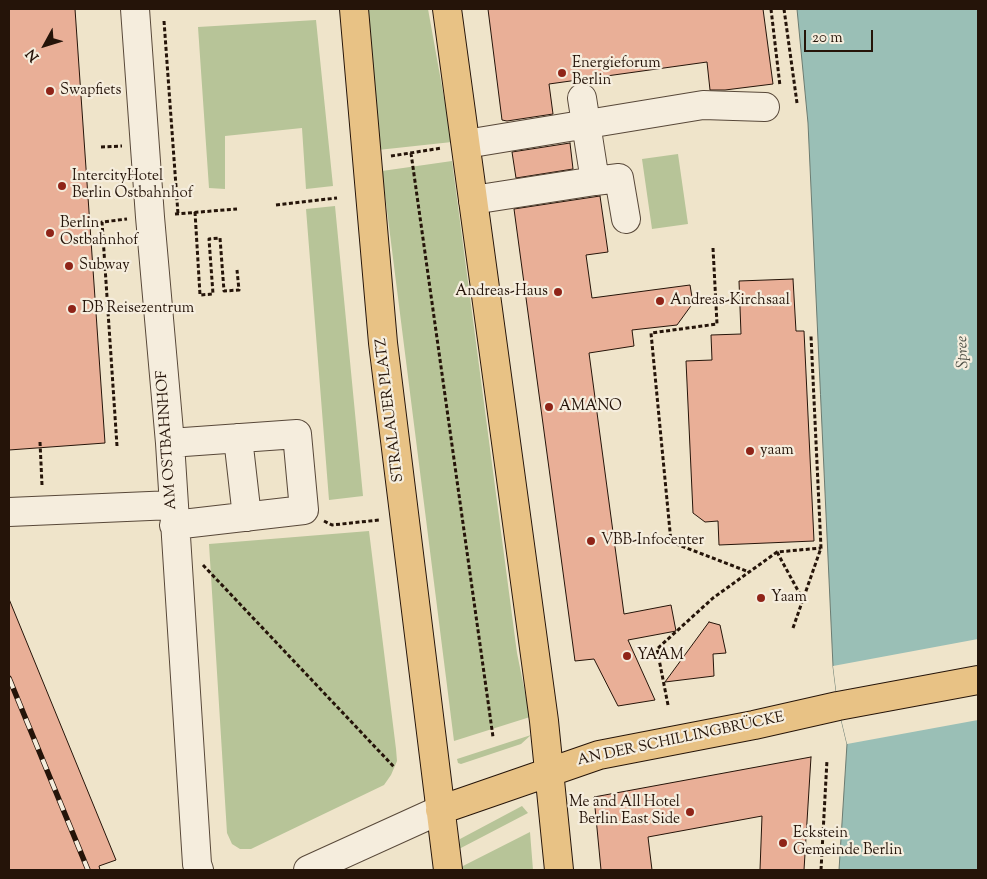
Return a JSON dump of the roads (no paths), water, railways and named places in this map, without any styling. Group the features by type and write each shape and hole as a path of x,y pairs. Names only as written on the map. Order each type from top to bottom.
{"main road":[{"name":"STRALAUER PLATZ","path":"354,9 382,333 448,870"},
{"path":"447,9 549,771 559,870"},
{"name":"AN DER SCHILLINGBRÜCKE","path":"440,810 599,755 754,725 838,706 978,680"}],"street":[{"name":"AM OSTBAHNHOF","path":"135,9 150,217 170,443 197,864 199,870"},
{"path":"466,144 584,111 703,105 768,97"},
{"path":"584,111 595,181"},
{"path":"473,200 619,178 626,219"},
{"path":"9,513 44,510 247,516 304,510 297,434 170,443"},
{"path":"238,438 247,516"},
{"path":"308,870 440,810"}],"water":[{"name":"Spree","path":"797,9 978,9 978,870 839,870 847,744 838,706 833,666 808,123"}],"railway":[{"path":"9,678 88,870"}],"place":[{"name":"Energieforum Berlin","path":"562,73"},
{"name":"Swapfiets","path":"50,91"},
{"name":"IntercityHotel Berlin Ostbahnhof","path":"62,186"},
{"name":"Berlin Ostbahnhof","path":"50,233"},
{"name":"Subway","path":"69,266"},
{"name":"Andreas-Haus","path":"558,292"},
{"name":"Andreas-Kirchsaal","path":"660,301"},
{"name":"DB Reisezentrum","path":"72,309"},
{"name":"AMANO","path":"549,407"},
{"name":"yaam","path":"750,451"},
{"name":"VBB-Infocenter","path":"591,541"},
{"name":"Yaam","path":"761,598"},
{"name":"YAAM","path":"627,656"},
{"name":"Me and All Hotel Berlin East Side","path":"690,812"},
{"name":"Eckstein Gemeinde Berlin","path":"783,843"}]}
